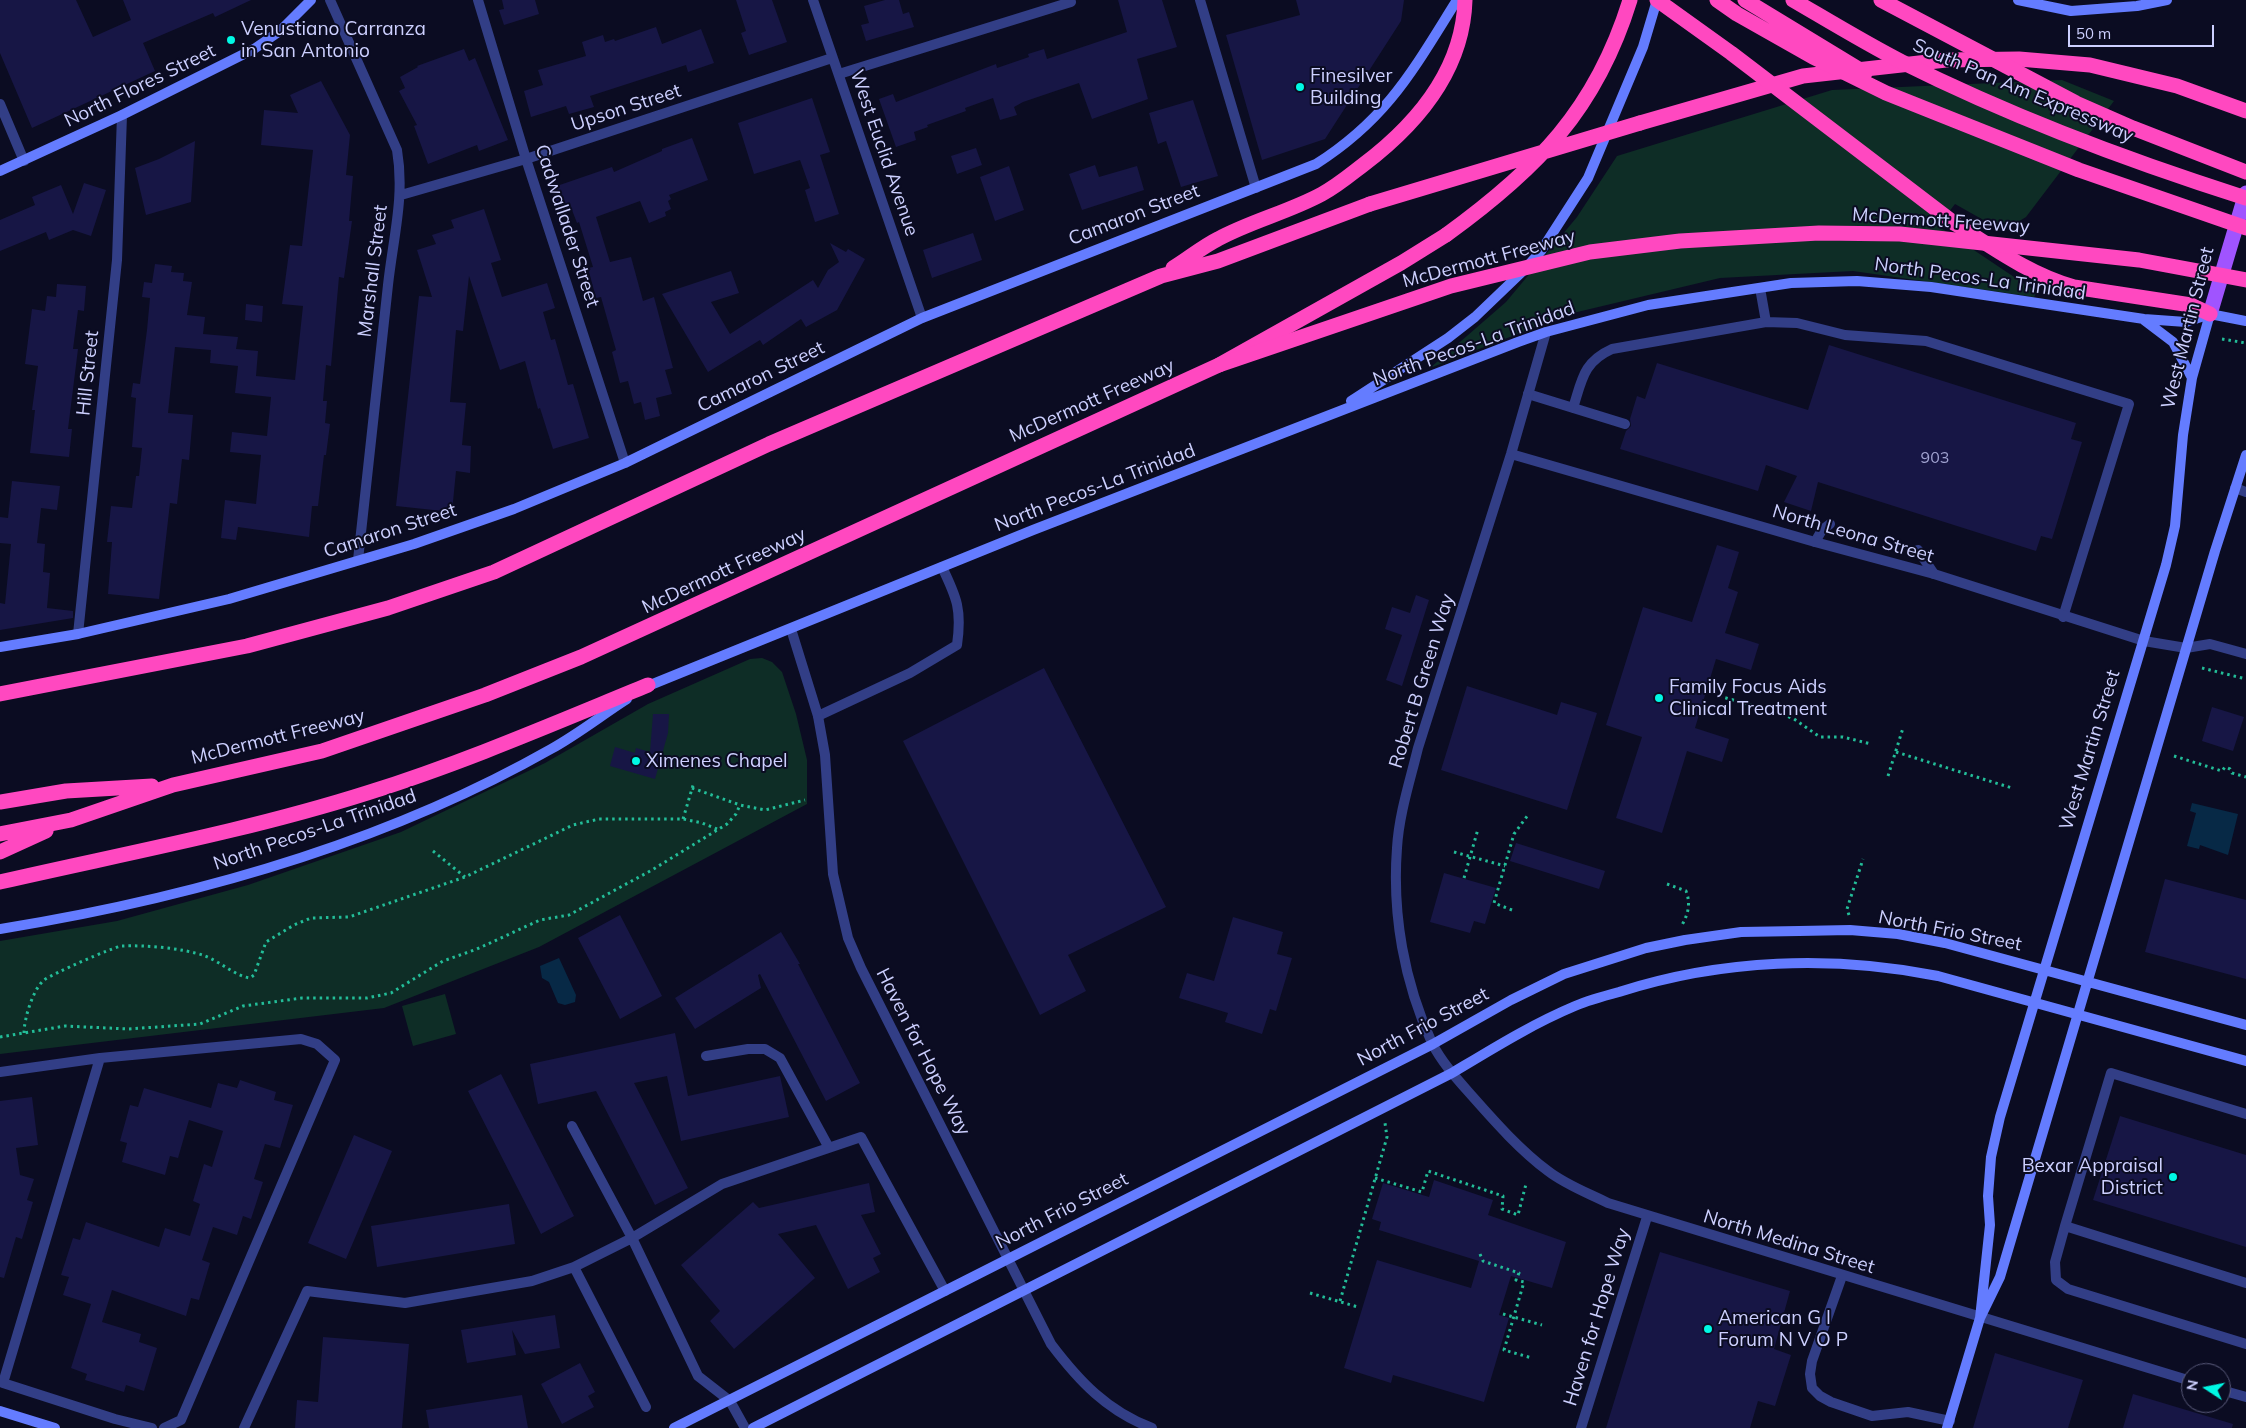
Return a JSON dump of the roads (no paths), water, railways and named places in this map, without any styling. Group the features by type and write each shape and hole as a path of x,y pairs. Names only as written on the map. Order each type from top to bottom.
{"highway":[{"path":"1161,276 1218,239 1322,194 1390,144 1412,124 1449,68 1465,17 1465,0"},
{"path":"1219,365 1401,263 1446,235 1510,186 1558,137 1587,98 1618,38 1630,0"},
{"path":"1657,0 1732,53 1954,223 2023,266 2057,282 2074,287 2191,305 2210,314"},
{"path":"1717,0 1737,14 1813,57 1886,93 2079,170 2246,228"},
{"path":"1745,0 1831,54 1934,111"},
{"name":"South Pan Am Expressway","path":"1793,0 1886,53 1960,90 2090,144 2246,198"},
{"name":"South Pan Am Expressway","path":"1881,0 2076,103 2133,128 2246,172"},
{"path":"0,694 246,646 388,608 494,572 769,444 1161,276 1218,261 1370,204 1803,76 1946,60 2019,59 2090,65 2177,86 2246,111"},
{"name":"McDermott Freeway","path":"0,834 71,820 173,785 322,751 485,695 669,619 1219,365 1451,286 1590,252 1680,241 1819,232 1900,234 2130,259 2246,280"},
{"path":"0,882 258,823 365,794 458,763 648,685"},
{"path":"0,802 66,791 173,785"},
{"path":"0,852 71,820"}],"main road":[{"name":"North Flores Street","path":"0,171 122,115 254,50 280,31 311,0"},
{"name":"Camaron Street","path":"0,648 78,634 229,600 414,544 514,509 625,463 922,318 1316,164 1364,130 1397,94 1457,0"},
{"path":"1312,421 1354,400 1448,338 1475,317 1523,271 1540,251 1588,178 1642,47 1657,0"},
{"path":"2018,0 2071,11 2137,6 2167,0"},
{"name":"West Martin Street","path":"1980,1318 1990,1225 1988,1196 1991,1157 2000,1117 2166,566 2175,526 2183,435 2192,378 2246,193"},
{"name":"North Pecos-La Trinidad","path":"0,929 119,907 210,885 368,835 448,802 552,749 648,685 1312,421 1546,332 1648,305 1791,283 1857,281 1931,287 2144,320 2186,322 2210,314 2246,321"},
{"path":"2144,320 2173,342 2192,378"},
{"name":"West Martin Street","path":"1949,1424 1980,1318 2000,1277 2186,648 2246,455"},
{"name":"North Frio Street","path":"674,1428 1433,1044 1511,1000 1564,974 1646,948 1741,932 1850,930 1898,934 1962,947 2246,1025"},
{"path":"753,1428 1452,1073 1526,1030 1576,1005 1654,980 1691,972 1743,965 1849,964 1889,966 1938,976 2077,1016 2246,1061"},
{"path":"0,1411 55,1428"}],"street":[{"name":"Marshall Street","path":"330,0 397,150 401,174 401,195 392,247 358,560"},
{"name":"Cadwallader Street","path":"478,0 526,159 625,463"},
{"name":"West Euclid Avenue","path":"813,0 922,318"},
{"path":"1200,0 1256,188"},
{"path":"839,74 1070,2"},
{"name":"Upson Street","path":"401,195 526,159 832,58"},
{"path":"0,104 24,161"},
{"name":"Hill Street","path":"78,634 117,260 122,115"},
{"path":"1760,288 1766,322"},
{"path":"1573,408 1585,369 1597,356 1612,349 1766,322 1797,322 1845,334 1926,341 2130,404 2063,617"},
{"name":"Robert B Green Way","path":"1433,1044 1411,989 1396,914 1397,845 1406,795 1418,748 1511,454 1546,332"},
{"path":"1528,394 1624,424"},
{"name":"North Leona Street","path":"1511,454 1815,542 1934,574 2063,617 2144,641 2186,648 2210,644 2246,654"},
{"path":"2235,488 2246,492"},
{"path":"1815,542 1822,530 1830,524"},
{"path":"1918,550 1934,574"},
{"path":"818,716 910,674 957,645 960,618 953,590 942,567"},
{"name":"Haven for Hope Way","path":"791,629 818,716 825,755 833,874 848,938 861,968 1006,1259 1051,1344 1081,1382 1101,1399 1146,1427"},
{"path":"0,1072 100,1058 301,1039 316,1044 335,1060 181,1420 164,1428"},
{"name":"North Medina Street","path":"1433,1044 1452,1073 1500,1128 1549,1172 1608,1203 2181,1378"},
{"path":"706,1056 748,1049 765,1049 780,1058 828,1146"},
{"path":"100,1058 2,1383 114,1423 152,1428"},
{"path":"2246,1114 2111,1073 2055,1262 2056,1280 2068,1289 2246,1344"},
{"path":"572,1126 632,1238 698,1376 730,1401 745,1428"},
{"path":"244,1428 307,1291 405,1303 532,1281 574,1267 632,1238 722,1184 828,1146 861,1137 944,1291"},
{"name":"Haven for Hope Way","path":"1581,1428 1646,1216"},
{"path":"2065,1226 2246,1283"},
{"path":"574,1267 646,1407"},
{"path":"1842,1276 1812,1361 1810,1374 1812,1388 1820,1396 1831,1402 1872,1416 1908,1412 1949,1424"},
{"path":"2231,1393 2246,1397"}],"water":[{"path":"2192,803 2238,814 2228,855 2200,845 2199,849 2187,846 2196,813 2190,811"},
{"path":"559,958 576,995 575,1002 565,1005 558,1003 549,982 542,978 540,966"}],"place":[{"name":"Venustiano Carranza in San Antonio","path":"231,40"},
{"name":"Finesilver Building","path":"1300,87"},
{"name":"Family Focus Aids Clinical Treatment","path":"1659,698"},
{"name":"Ximenes Chapel","path":"636,761"},
{"name":"Bexar Appraisal District","path":"2173,1177"},
{"name":"American G I Forum N V O P","path":"1708,1329"}]}
